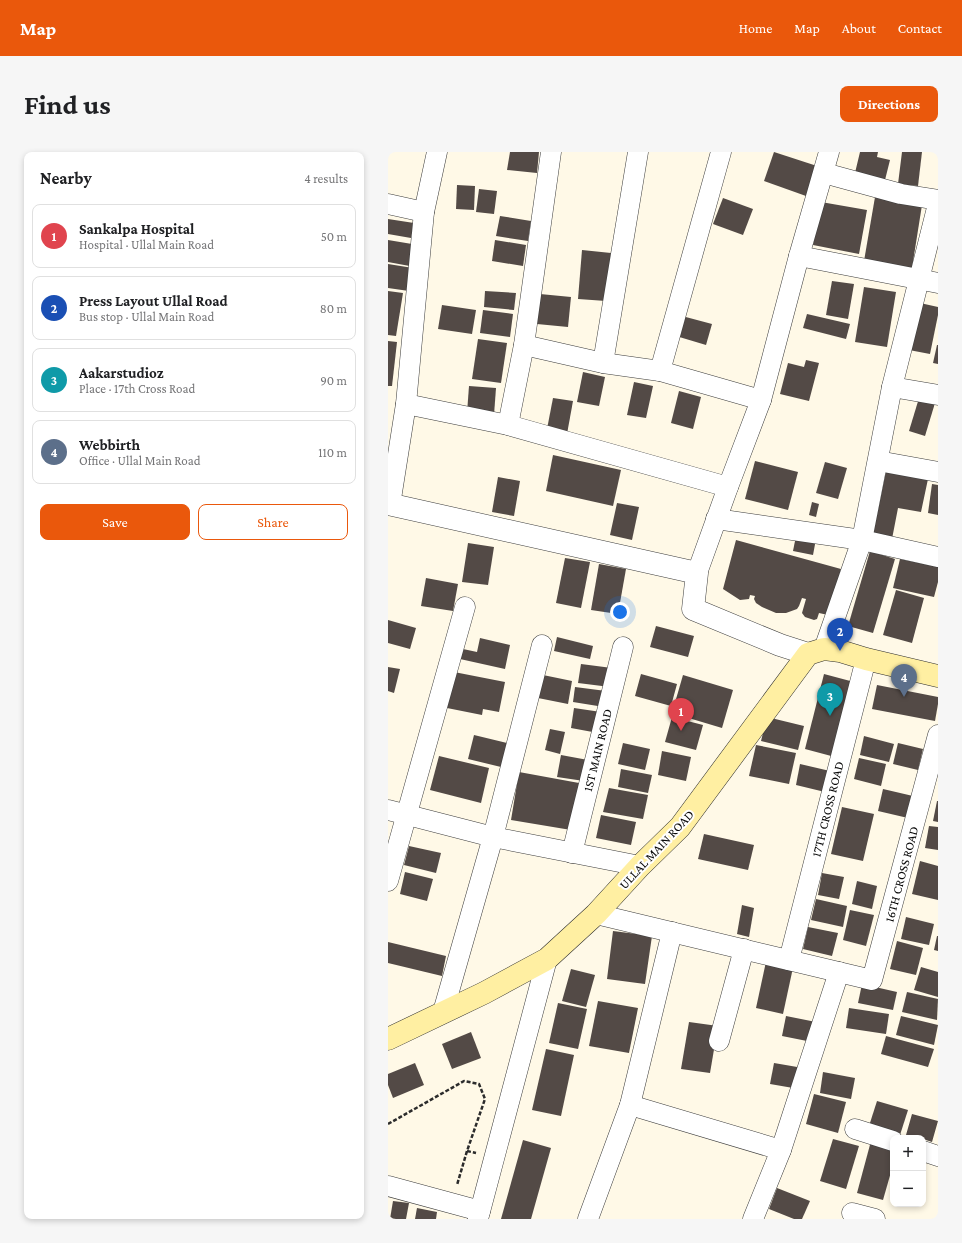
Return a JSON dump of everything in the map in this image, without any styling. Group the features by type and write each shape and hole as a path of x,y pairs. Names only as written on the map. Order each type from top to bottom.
{"main road":[{"path":"816,651 840,651 866,659 938,676"},
{"name":"ULLAL MAIN ROAD","path":"388,1039 484,993 547,959 596,914 640,866 680,826 816,651"}],"street":[{"path":"437,152 424,212 406,404 389,504 697,573"},
{"path":"508,424 524,345 551,152"},
{"path":"603,362 638,152"},
{"path":"660,371 721,152"},
{"path":"829,152 799,256 761,400 697,573 693,609 780,645 816,651 862,540 892,387 929,281 938,204"},
{"path":"824,173 901,194 938,200"},
{"path":"388,204 424,212"},
{"path":"799,256 929,281"},
{"path":"524,345 603,362 660,371 761,400"},
{"path":"892,387 938,395"},
{"path":"406,404 508,424 728,487"},
{"path":"878,461 938,472"},
{"path":"716,519 862,540 938,557"},
{"path":"388,881 397,812 465,607"},
{"path":"443,1012 493,837 542,645"},
{"name":"1ST MAIN ROAD","path":"572,852 623,647"},
{"name":"17TH CROSS ROAD","path":"789,960 866,659"},
{"name":"16TH CROSS ROAD","path":"839,972 872,980 938,735"},
{"path":"397,812 493,837 640,866"},
{"path":"596,914 839,972 781,1150 753,1219"},
{"path":"588,1219 630,1105 672,932"},
{"path":"719,1041 744,949"},
{"path":"388,1186 479,1215 547,959"},
{"path":"630,1105 781,1150"},
{"path":"855,1129 890,1140"},
{"path":"926,1152 938,1156"},
{"path":"852,1213 875,1219"}],"path":[{"path":"388,1124 464,1081 479,1084 484,1099 457,1186"}],"building":[{"path":"510,152 539,152 537,173 507,170"},
{"path":"774,152 817,166 806,196 764,181"},
{"path":"860,152 878,152 877,157 890,160 884,184 854,177"},
{"path":"902,152 922,152 918,186 898,184"},
{"path":"457,185 475,186 474,210 456,209"},
{"path":"479,189 497,191 494,214 476,212"},
{"path":"875,197 922,205 912,268 864,261"},
{"path":"723,198 753,209 743,235 713,224"},
{"path":"821,202 867,210 859,254 813,245"},
{"path":"500,216 531,221 528,241 496,236"},
{"path":"388,219 414,223 411,238 388,234"},
{"path":"388,240 418,245 415,267 388,262"},
{"path":"495,240 526,245 523,266 492,261"},
{"path":"582,250 611,253 606,301 578,299"},
{"path":"388,264 413,268 409,291 388,288"},
{"path":"832,281 854,284 848,319 826,315"},
{"path":"864,287 896,292 887,347 855,342"},
{"path":"388,291 403,293 396,336 388,335"},
{"path":"485,291 516,293 514,310 484,307"},
{"path":"540,294 571,297 568,327 537,324"},
{"path":"920,303 938,307 938,315 930,354 909,350"},
{"path":"442,305 476,310 472,334 438,329"},
{"path":"483,310 513,314 510,337 480,333"},
{"path":"807,314 850,324 846,339 803,328"},
{"path":"682,316 712,324 706,345 676,336"},
{"path":"478,339 507,343 501,383 472,379"},
{"path":"388,341 397,342 392,386 388,386"},
{"path":"938,345 938,364 933,363"},
{"path":"806,360 819,363 809,401 780,394 788,363 804,367"},
{"path":"583,372 605,377 599,406 577,402"},
{"path":"634,382 653,386 646,418 627,415"},
{"path":"469,386 496,388 494,415 467,413"},
{"path":"679,391 701,397 693,429 671,423"},
{"path":"553,398 573,401 567,434 547,429"},
{"path":"919,398 935,403 925,436 909,431"},
{"path":"553,455 621,470 613,506 546,491"},
{"path":"755,461 798,472 788,510 745,499"},
{"path":"825,462 847,468 838,499 816,493"},
{"path":"886,471 928,479 921,512 898,508 892,539 873,535"},
{"path":"498,477 520,481 514,516 492,512"},
{"path":"932,484 938,485 938,515 928,513"},
{"path":"812,502 819,504 816,517 809,515"},
{"path":"617,503 639,507 632,540 610,535"},
{"path":"796,536 816,539 813,555 793,551"},
{"path":"736,540 841,569 828,615 819,613 817,619 814,620 805,617 802,613 806,599 802,598 797,609 786,613 776,613 756,603 754,599 755,596 750,595 749,599 740,600 723,589"},
{"path":"468,543 494,547 488,585 462,582"},
{"path":"870,551 895,559 873,633 848,626"},
{"path":"565,558 590,562 581,608 556,603"},
{"path":"900,559 938,567 938,582 934,597 893,588"},
{"path":"599,564 626,569 618,614 591,610"},
{"path":"426,578 458,584 453,611 421,606"},
{"path":"896,590 924,598 912,643 883,635"},
{"path":"388,620 416,628 410,649 388,643"},
{"path":"656,626 694,636 688,657 650,647"},
{"path":"557,637 593,646 590,659 554,651"},
{"path":"480,638 510,645 505,669 460,659 463,649 477,652"},
{"path":"581,664 612,668 610,687 578,683"},
{"path":"388,667 400,669 394,693 388,691"},
{"path":"454,672 505,682 499,712 483,709 482,715 447,708"},
{"path":"641,674 677,684 671,706 635,696"},
{"path":"824,674 854,682 835,757 805,749"},
{"path":"543,675 572,681 568,704 538,698"},
{"path":"683,675 733,690 722,728 672,713"},
{"path":"877,685 938,697 935,721 872,709"},
{"path":"575,687 606,691 604,707 573,702"},
{"path":"574,708 601,712 598,733 571,728"},
{"path":"672,717 703,725 696,750 665,742"},
{"path":"767,717 804,726 798,750 761,741"},
{"path":"550,729 565,732 560,754 545,750"},
{"path":"474,735 507,743 501,767 468,759"},
{"path":"864,736 894,744 889,762 860,755"},
{"path":"623,743 650,749 645,770 618,764"},
{"path":"898,743 923,749 918,770 893,764"},
{"path":"756,745 796,753 789,784 749,776"},
{"path":"662,751 691,757 686,781 658,775"},
{"path":"561,755 588,760 584,781 557,777"},
{"path":"439,756 489,768 481,803 430,790"},
{"path":"859,758 886,764 881,786 854,779"},
{"path":"800,764 830,771 825,792 796,785"},
{"path":"621,769 652,775 648,793 618,787"},
{"path":"519,772 579,783 571,830 511,820"},
{"path":"609,788 648,795 643,819 603,812"},
{"path":"883,789 913,796 908,818 878,811"},
{"path":"938,801 938,822 933,821"},
{"path":"842,807 874,814 863,861 831,854"},
{"path":"601,815 636,822 631,845 596,838"},
{"path":"929,826 938,827 938,850 925,848"},
{"path":"704,834 754,845 748,870 698,859"},
{"path":"409,846 441,853 436,873 404,865"},
{"path":"920,861 938,866 938,900 912,894"},
{"path":"405,872 433,879 427,901 400,894"},
{"path":"822,873 844,877 839,899 818,895"},
{"path":"857,881 877,886 872,909 852,904"},
{"path":"816,899 847,906 843,927 811,920"},
{"path":"742,905 754,908 749,937 737,934"},
{"path":"850,910 874,915 866,946 843,940"},
{"path":"906,917 934,924 929,945 901,939"},
{"path":"808,927 838,933 832,956 803,949"},
{"path":"613,931 652,936 645,984 607,979"},
{"path":"938,936 938,951 934,950"},
{"path":"897,941 923,948 916,975 890,969"},
{"path":"388,942 446,956 442,976 388,963"},
{"path":"767,957 794,963 783,1014 756,1008"},
{"path":"921,967 938,972 938,997 914,990"},
{"path":"571,969 595,975 586,1007 562,1001"},
{"path":"862,984 897,992 893,1010 858,1003"},
{"path":"907,992 938,999 937,1020 902,1012"},
{"path":"598,1001 638,1008 629,1053 589,1046"},
{"path":"558,1003 587,1009 578,1049 549,1043"},
{"path":"849,1008 889,1014 886,1034 846,1028"},
{"path":"786,1016 816,1022 812,1042 782,1036"},
{"path":"901,1016 938,1025 934,1045 896,1035"},
{"path":"689,1022 718,1026 710,1073 681,1069"},
{"path":"471,1032 481,1058 452,1069 442,1044"},
{"path":"886,1036 934,1049 928,1067 881,1054"},
{"path":"546,1049 574,1055 561,1116 532,1110"},
{"path":"415,1063 424,1085 393,1098 388,1085 388,1074"},
{"path":"774,1063 803,1068 799,1089 770,1084"},
{"path":"823,1072 855,1078 851,1099 820,1093"},
{"path":"814,1094 846,1102 838,1133 806,1124"},
{"path":"877,1101 908,1110 900,1135 869,1126"},
{"path":"912,1114 938,1121 932,1142 926,1140 926,1135 906,1135"},
{"path":"833,1139 859,1146 846,1189 820,1181"},
{"path":"523,1140 551,1148 531,1219 501,1219"},
{"path":"871,1141 890,1146 890,1176 883,1200 857,1193"},
{"path":"777,1188 810,1201 802,1219 794,1219 769,1209"},
{"path":"393,1201 409,1203 406,1219 390,1219"},
{"path":"417,1208 437,1212 436,1219 415,1219"}],"place":[{"name":"Press Layout Ullal Road","path":"840,651"},
{"name":"Webbirth","path":"904,697"},
{"name":"Aakarstudioz","path":"830,716"},
{"name":"Sankalpa Hospital","path":"681,731"}]}
